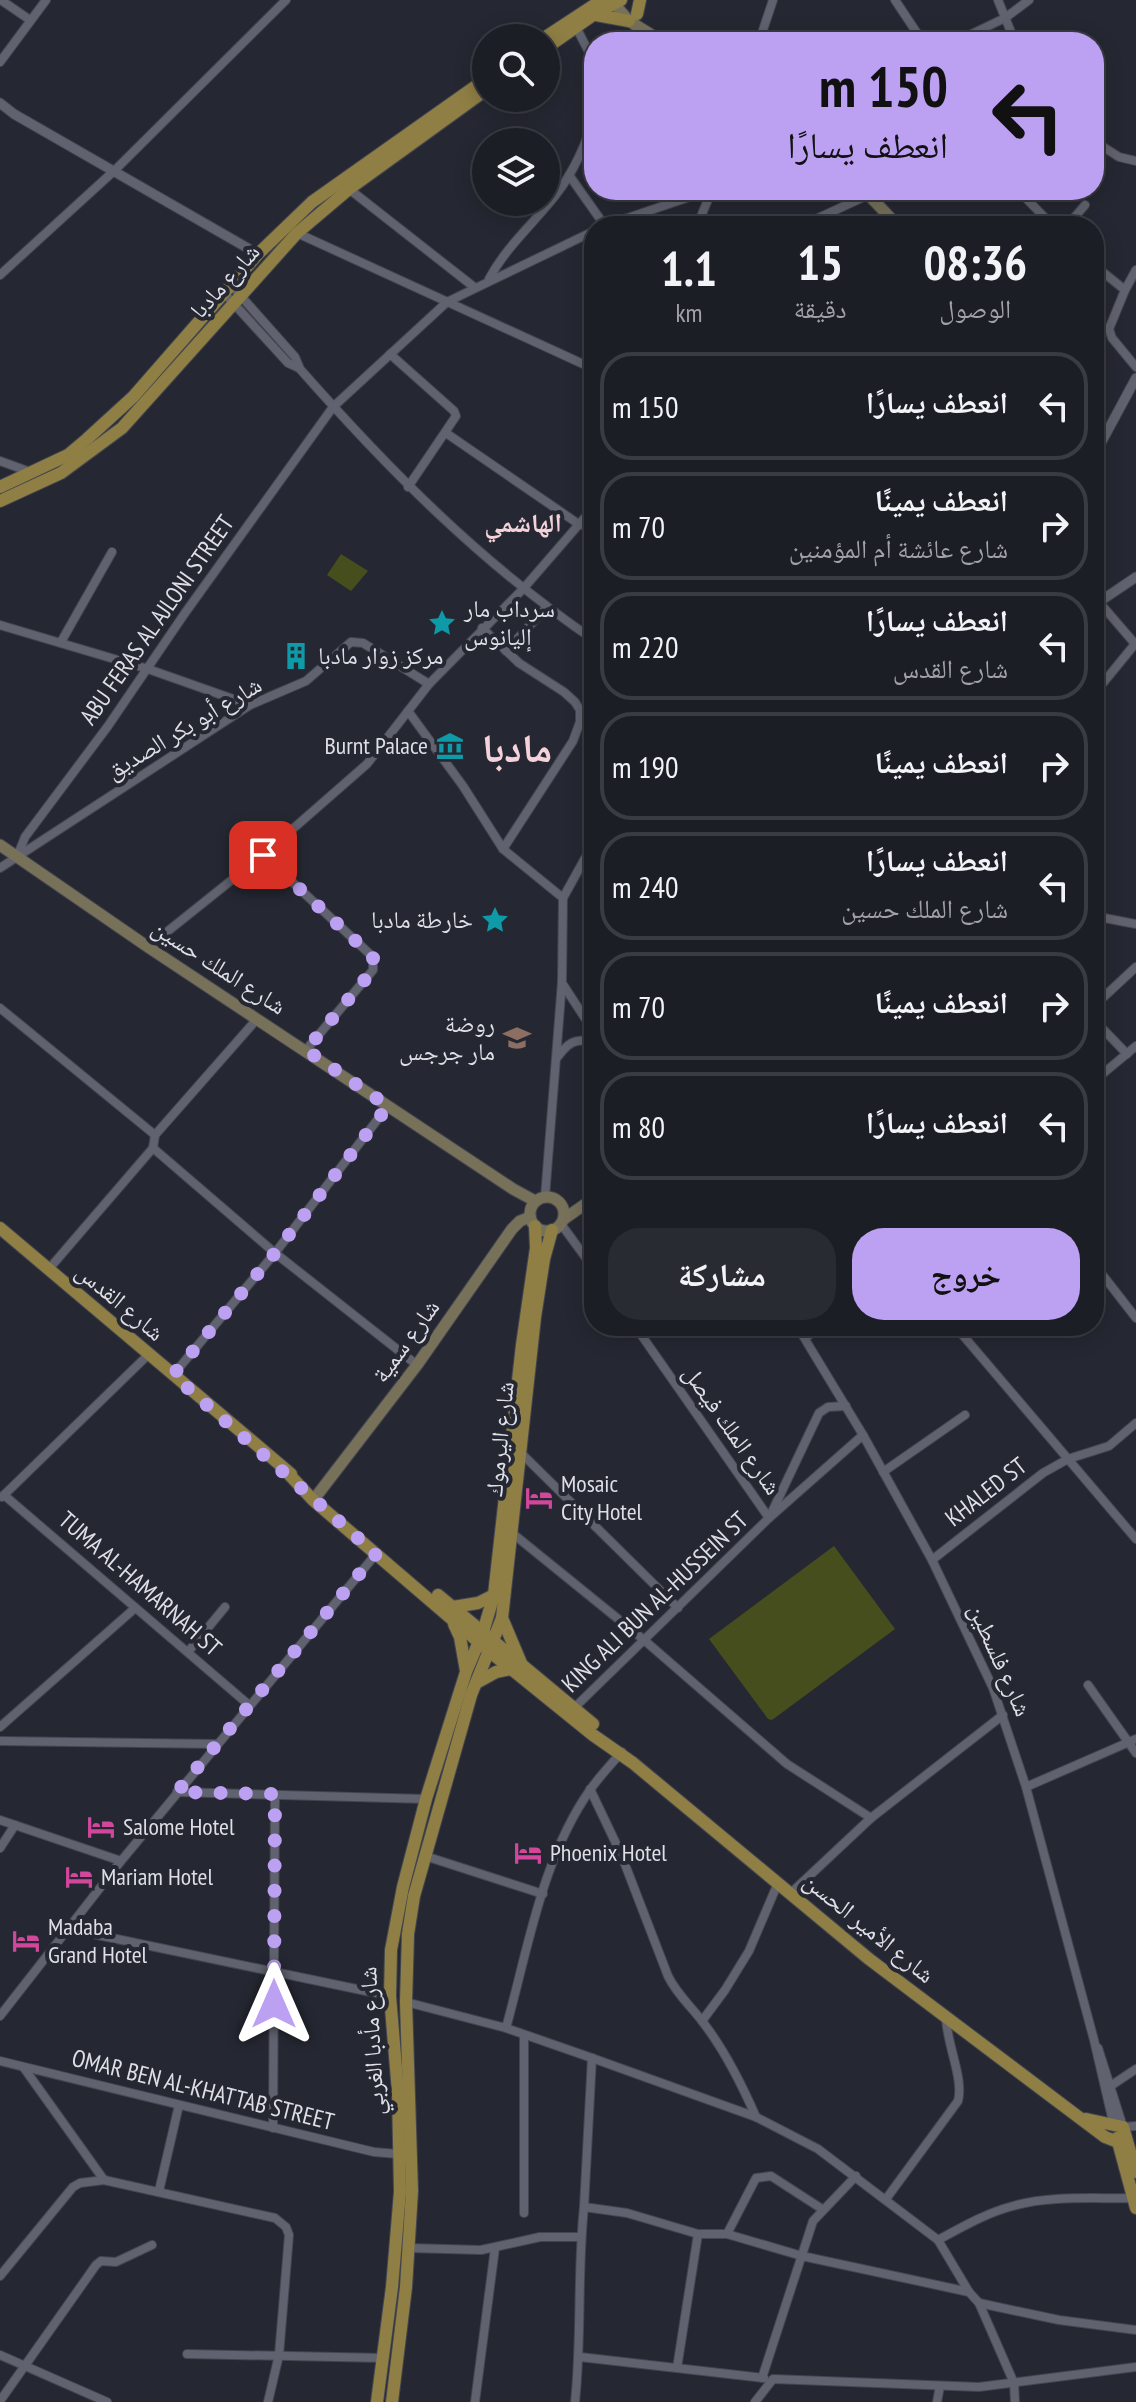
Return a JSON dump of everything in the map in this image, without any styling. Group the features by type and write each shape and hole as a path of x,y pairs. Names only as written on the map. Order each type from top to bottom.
{"main road":[{"path":"576,21 582,0"},
{"path":"633,18 640,0"},
{"path":"560,30 615,1"},
{"path":"615,1 650,32"},
{"path":"560,35 576,21 593,15 615,1"},
{"path":"593,15 633,18"},
{"name":"شارع مادبا","path":"0,487 68,455 133,397 258,254 312,202 472,89"},
{"name":"شارع مادبا","path":"0,501 61,473 122,428 297,233 349,189 472,100"},
{"path":"874,200 889,216"},
{"name":"شارع الملك حسين","path":"0,845 388,1106 540,1199"},
{"path":"559,1224 560,1203 540,1199 531,1208 533,1222 543,1230 559,1224 584,1205"},
{"name":"شارع سمية","path":"316,1497 417,1365 512,1229 520,1221 533,1222"},
{"name":"شارع اليرموك","path":"486,1642 536,1248 533,1222"},
{"name":"شارع اليرموك","path":"486,1642 502,1618 535,1317 544,1259 559,1224"},
{"name":"شارع القدس","path":"0,1228 486,1642"},
{"name":"شارع القدس","path":"316,1497 376,1554 394,1563"},
{"path":"466,1672 452,1612 494,1595"},
{"path":"476,1683 496,1672 516,1667 502,1618"},
{"name":"شارع الأمير الحسن","path":"486,1642 869,1959 1105,2137 1122,2142"},
{"name":"شارع مأدبا الغربي","path":"377,2402 398,2237 398,2092 390,1996 391,1950 403,1887 426,1799 466,1672 486,1642"},
{"name":"شارع مأدبا الغربي","path":"392,2402 412,2191 406,2002 408,1934 414,1896 486,1642"},
{"name":"شارع الأمير الحسن","path":"1085,2119 1127,2127"},
{"path":"1127,2127 1122,2142 1134,2203"},
{"path":"1122,2142 1136,2172"}],"street":[{"path":"1,0 30,20"},
{"path":"0,62 46,0"},
{"path":"0,275 115,170 286,0"},
{"path":"762,32 773,0"},
{"path":"895,0 916,32"},
{"path":"998,0 1011,32"},
{"path":"976,32 1005,18 1029,0"},
{"path":"576,21 584,39"},
{"path":"0,103 14,114 258,254"},
{"path":"0,112 14,114"},
{"path":"489,279 497,265 554,197 569,175 584,143"},
{"path":"1104,147 1119,157 1136,161"},
{"path":"569,175 584,197"},
{"path":"349,189 474,287"},
{"path":"634,216 681,200"},
{"path":"820,216 849,200"},
{"path":"1028,200 1043,216"},
{"path":"1076,216 1085,205"},
{"path":"297,233 584,364"},
{"name":"ABU FERAS AL AJLONI STREET","path":"17,857 25,837 333,407 447,302 584,236"},
{"path":"1136,270 1109,329 1112,338 1136,367"},
{"path":"1104,273 1125,290"},
{"path":"227,289 288,363 300,369 408,487 523,589 584,633"},
{"path":"1104,327 1109,329"},
{"path":"390,354 455,413 455,420 408,487"},
{"path":"1104,437 1136,378"},
{"path":"446,433 580,525"},
{"path":"0,461 34,473"},
{"path":"148,947 263,855 367,764 429,684 523,589 584,520"},
{"path":"61,642 112,552"},
{"path":"1104,595 1136,577"},
{"path":"506,651 547,607"},
{"path":"1104,609 1135,644 1104,682"},
{"path":"0,625 148,669 250,705"},
{"path":"482,628 528,669 570,696 580,710 580,722 573,741 503,849"},
{"name":"شارع أبو بكر الصديق","path":"0,868 250,705 306,681 346,646 357,641 429,684"},
{"path":"408,711 463,786 503,849 563,898"},
{"path":"263,855 373,957 375,963 373,970 306,1050"},
{"path":"540,1199 562,982 563,898 584,860"},
{"path":"1104,918 1136,924"},
{"path":"1104,997 1136,967"},
{"path":"562,982 584,1016"},
{"path":"0,1008 155,1135"},
{"path":"48,1270 153,1148 155,1135 257,1019"},
{"path":"1104,1030 1127,1054"},
{"path":"556,1060 571,1042 584,1040"},
{"path":"1104,1073 1136,1046"},
{"path":"173,1375 275,1253 388,1106"},
{"path":"153,1148 275,1253 417,1365"},
{"path":"559,1224 584,1256"},
{"path":"1104,1277 1136,1318"},
{"name":"شارع الملك فيصل","path":"642,1336 769,1518"},
{"path":"963,1336 1136,1539"},
{"name":"شارع فلسطين","path":"805,1338 932,1560 1003,1715 1026,1787 1094,2040 1127,2127"},
{"path":"5,1495 148,1355"},
{"path":"769,1518 819,1413 828,1407 846,1406"},
{"path":"883,1472 965,1415"},
{"name":"KHALED ST","path":"932,1560 1043,1473 1068,1459 1109,1446 1136,1423"},
{"name":"KING ALI BUN AL-HUSSEIN ST","path":"571,1711 769,1518 863,1435"},
{"path":"520,1452 678,1608"},
{"name":"TUMA AL-HAMARNAH ST","path":"0,1483 5,1495 249,1705"},
{"path":"512,1533 644,1640 787,1764 871,1818"},
{"path":"0,2016 216,1744 376,1554"},
{"path":"188,1652 225,1607"},
{"path":"0,1727 134,1609"},
{"path":"1088,1685 1132,1741 1136,1753"},
{"path":"791,1893 871,1818 1003,1715"},
{"path":"0,1741 216,1744"},
{"path":"1026,1787 1132,1741"},
{"path":"506,2028 543,1894 561,1846 590,1789 621,1752"},
{"path":"590,1789 621,1854 676,1993 724,2051 756,2117"},
{"path":"177,1792 426,1799"},
{"path":"273,2128 275,1794"},
{"path":"0,1820 121,1861"},
{"path":"0,1848 15,1825"},
{"path":"425,1856 543,1894"},
{"path":"702,2021 749,1951 778,1883"},
{"path":"69,1929 390,1996"},
{"path":"406,2002 506,2028 592,2058 756,2117 818,2149 938,2240 979,2303 1014,2383 1015,2402"},
{"path":"886,2199 958,2101 961,2089 947,2036 946,2018"},
{"path":"524,2035 524,2213"},
{"name":"شارع فلسطين","path":"1094,2040 1127,2127"},
{"path":"575,2402 580,2357 581,2237 592,2058"},
{"name":"OMAR BEN AL-KHATTAB STREET","path":"0,2061 374,2152 398,2154"},
{"path":"24,2067 104,2180"},
{"path":"1112,2085 1136,2069"},
{"path":"159,2191 179,2105"},
{"path":"727,2234 756,2178 761,2175 771,2176 822,2209"},
{"path":"762,2378 813,2221 856,2176"},
{"path":"0,2276 73,2187 80,2183 104,2180 275,2218 286,2227 289,2235 279,2355 268,2402"},
{"path":"938,2240 1014,2205 1032,2202 1134,2203"},
{"path":"584,2207 627,2213 698,2234 727,2234 802,2256 969,2292"},
{"path":"677,2368 698,2234"},
{"path":"409,2248 463,2251 495,2248 540,2237 581,2237"},
{"path":"0,2401 98,2262 116,2262 152,2245"},
{"path":"475,2402 495,2248"},
{"path":"979,2303 1059,2320 1136,2330"},
{"path":"187,2354 383,2358"},
{"path":"0,2355 107,2402"},
{"path":"580,2357 773,2379 979,2387 1136,2367"},
{"path":"755,2402 773,2379"},
{"path":"937,2402 940,2386"}],"green space":[{"path":"341,554 368,571 351,591 327,575"},
{"path":"834,1546 895,1629 772,1720 768,1719 709,1639"}],"place":[{"name":"سرداب مار إليانوس","path":"442,623"},
{"name":"مركز زوار مادبا","path":"296,656"},
{"name":"Burnt Palace","path":"450,746"},
{"name":"خارطة مادبا","path":"495,920"},
{"name":"روضة مار جرجس","path":"517,1038"},
{"name":"Mosaic City Hotel","path":"539,1498"},
{"name":"Salome Hotel","path":"101,1827"},
{"name":"Phoenix Hotel","path":"528,1853"},
{"name":"Mariam Hotel","path":"79,1877"},
{"name":"Madaba Grand Hotel","path":"26,1941"}],"district":[{"name":"الهاشمي","path":"523,523"},
{"name":"مادبا","path":"517,748"}],"route":[{"path":"263,855 373,957 373,970 306,1050 388,1106 332,1182 173,1375 285,1470 291,1480 376,1554 177,1792 275,1794 274,2004"}]}
